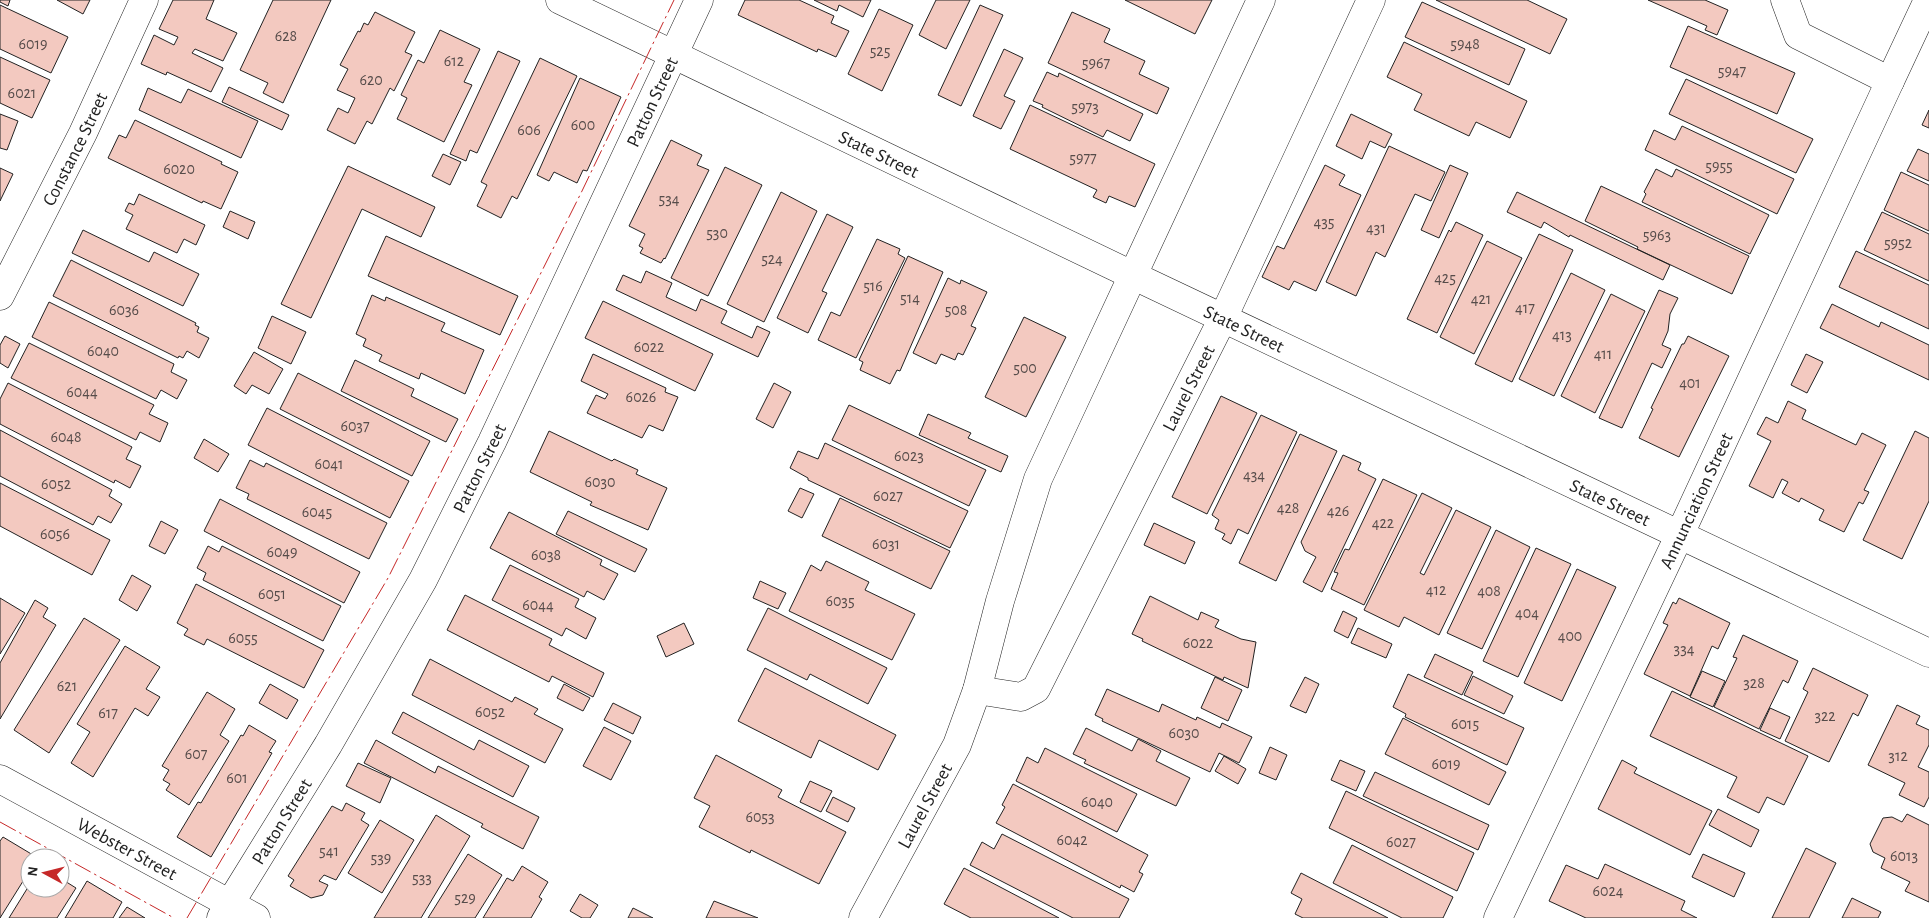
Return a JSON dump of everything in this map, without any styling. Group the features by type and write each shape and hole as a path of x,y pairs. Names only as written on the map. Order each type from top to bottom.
{"street":[{"name":"Constance Street","path":"0,296 83,133 144,0"},
{"name":"State Street","path":"560,0 1132,275 1929,653"},
{"name":"Patton Street","path":"226,911 328,745 423,580 492,442 699,0"},
{"name":"Laurel Street","path":"863,918 957,745 977,690 1000,601 1038,480 1261,0"},
{"name":"Laurel Street","path":"977,690 1020,698 1036,688 1223,318 1371,0"},
{"path":"1785,0 1798,35 1890,81"},
{"name":"Annunciation Street","path":"1498,918 1928,3"},
{"name":"Webster Street","path":"0,779 226,911 256,918"}],"building":[{"path":"0,0 10,0 8,6 0,2"},
{"path":"57,0 90,0 83,14"},
{"path":"173,0 214,0 206,19 237,33 223,61 195,49 192,53 223,68 211,92 167,72 166,75 141,64 154,35 174,45 178,37 159,29"},
{"path":"273,0 331,0 283,103 263,93 268,83 240,70"},
{"path":"745,0 799,0 834,16 831,23 849,31 836,57 818,49 817,52 738,15"},
{"path":"814,0 871,0 863,17 839,5 837,11"},
{"path":"936,0 970,0 946,49 919,35"},
{"path":"1125,0 1212,0 1195,34"},
{"path":"1436,0 1527,0 1567,19 1550,54"},
{"path":"1648,0 1705,0 1728,10 1717,35 1705,30 1707,26"},
{"path":"1422,2 1525,49 1509,85 1405,37"},
{"path":"0,5 68,37 51,73 0,49"},
{"path":"980,5 1003,15 961,106 938,95"},
{"path":"879,9 913,25 882,91 848,74"},
{"path":"375,12 415,32 405,52 412,55 394,91 390,88 372,124 367,121 355,144 327,130 338,108 348,113 355,98 337,90 348,69 340,65 358,31 360,32 364,23 368,25"},
{"path":"1072,12 1110,29 1104,42 1145,61 1139,74 1169,88 1157,114 1048,63"},
{"path":"1688,26 1795,73 1777,114 1670,67"},
{"path":"440,30 480,49 464,82 472,85 444,142 397,119 407,98 401,95 418,60 424,63"},
{"path":"1404,42 1527,101 1510,138 1476,122 1469,136 1414,110 1422,94 1387,77"},
{"path":"1004,49 1023,58 1004,96 1015,101 1001,129 973,116"},
{"path":"498,51 520,61 477,153 470,150 466,161 450,154"},
{"path":"0,57 50,80 32,118 0,103"},
{"path":"540,58 577,76 517,199 512,196 501,218 477,206 487,185 481,182"},
{"path":"1047,72 1058,77 1059,73 1143,114 1130,141 1107,130 1103,137 1033,101"},
{"path":"580,78 621,97 587,171 583,170 577,183 554,172 549,181 537,175"},
{"path":"1686,79 1813,139 1796,173 1669,114"},
{"path":"229,87 289,115 282,130 222,102"},
{"path":"148,88 181,103 188,89 258,121 241,158 139,110"},
{"path":"1030,105 1155,164 1135,207 1109,196 1106,203 1093,197 1097,190 1010,149"},
{"path":"1929,110 1929,128 1922,125"},
{"path":"0,114 18,121 7,150 0,148"},
{"path":"1351,114 1392,134 1385,148 1370,141 1362,159 1336,146"},
{"path":"135,120 222,162 221,164 238,172 221,209 203,201 202,203 108,158 119,135 126,138"},
{"path":"1682,126 1794,179 1777,214 1645,150 1654,130 1675,140"},
{"path":"671,140 702,155 697,165 709,170 665,259 661,263 640,253 643,248 639,246 645,234 629,226"},
{"path":"1389,146 1445,172 1431,201 1415,194 1385,257 1376,252 1356,296 1326,282"},
{"path":"1918,149 1929,154 1929,181 1907,171"},
{"path":"443,154 461,162 450,185 432,176"},
{"path":"1325,165 1345,175 1339,185 1361,195 1316,291 1294,281 1289,290 1262,277 1277,246 1284,249"},
{"path":"1450,165 1468,173 1439,238 1421,230"},
{"path":"348,166 435,207 421,237 362,209 311,318 281,304"},
{"path":"725,167 762,185 708,296 671,278"},
{"path":"0,168 13,174 0,201"},
{"path":"1656,169 1672,177 1676,169 1769,215 1750,254 1642,202 1646,194 1644,192"},
{"path":"1901,172 1929,185 1929,231 1884,210"},
{"path":"1601,186 1749,256 1732,294 1637,249 1638,247 1585,221"},
{"path":"781,192 817,211 764,322 727,304"},
{"path":"1517,192 1670,265 1663,280 1570,235 1569,237 1544,222 1541,228 1507,212"},
{"path":"139,194 205,225 196,245 184,239 177,253 126,229 133,215 125,211 129,203 134,205"},
{"path":"230,211 255,222 248,239 223,227"},
{"path":"1882,212 1929,234 1929,281 1864,250"},
{"path":"827,214 853,227 822,291 827,293 808,333 777,318"},
{"path":"1456,222 1483,235 1437,333 1407,319 1449,230 1451,232"},
{"path":"83,230 149,262 154,252 199,274 183,306 72,253"},
{"path":"1539,234 1573,250 1512,382 1475,364"},
{"path":"386,236 518,296 500,335 368,276"},
{"path":"877,239 900,249 898,254 905,258 856,358 818,340 831,312 840,316"},
{"path":"1487,241 1522,258 1474,354 1440,337"},
{"path":"1856,251 1929,285 1929,329 1839,287"},
{"path":"908,256 943,272 900,371 897,370 890,384 860,370 863,362 859,360"},
{"path":"71,260 196,323 195,325 199,327 197,332 209,338 199,358 187,351 183,358 179,356 178,358 53,296"},
{"path":"646,271 672,283 666,297 696,311 701,299 727,311 721,323 752,338 757,326 770,332 758,357 616,290 623,275 641,283"},
{"path":"1571,273 1605,290 1554,396 1519,379"},
{"path":"948,278 960,284 961,280 987,292 971,326 976,328 963,355 958,353 955,360 941,354 936,364 913,353"},
{"path":"1659,290 1678,298 1670,314 1668,331 1662,345 1671,349 1662,368 1652,363 1622,428 1599,418"},
{"path":"1611,294 1645,311 1595,413 1561,396"},
{"path":"372,295 385,301 386,297 445,323 441,331 484,350 465,394 421,373 419,379 379,361 382,355 363,346 366,339 356,334"},
{"path":"603,301 713,354 695,391 585,338"},
{"path":"49,302 174,364 171,372 187,380 177,399 161,390 156,399 32,337"},
{"path":"1832,304 1879,327 1881,322 1929,345 1929,380 1820,328"},
{"path":"272,316 306,332 291,364 258,348"},
{"path":"1024,317 1066,337 1026,417 985,397"},
{"path":"5,336 20,344 8,368 0,363 0,345"},
{"path":"1688,336 1729,356 1679,457 1639,438 1653,409 1651,408 1682,344 1684,344"},
{"path":"29,343 154,405 149,414 168,423 160,442 140,432 136,440 11,378"},
{"path":"254,352 283,369 269,394 252,385 246,394 234,386"},
{"path":"593,354 666,388 665,392 678,397 663,431 649,425 642,438 587,413 596,395 605,399 608,394 581,381"},
{"path":"1806,354 1823,362 1807,393 1791,385"},
{"path":"355,360 414,389 411,396 458,419 446,442 341,391"},
{"path":"298,373 430,441 412,476 280,409"},
{"path":"8,383 132,447 126,459 141,466 130,488 115,480 114,483 0,424 0,399"},
{"path":"774,383 791,392 773,428 756,419"},
{"path":"1221,396 1257,413 1207,514 1172,497"},
{"path":"1788,401 1806,410 1802,419 1856,445 1862,433 1886,445 1864,490 1869,492 1863,504 1859,502 1844,532 1819,520 1824,510 1801,498 1799,502 1782,493 1788,482 1782,479 1773,498 1749,486 1771,441 1757,434 1766,417 1778,423"},
{"path":"849,405 986,470 969,506 832,440"},
{"path":"267,408 409,481 390,518 248,445"},
{"path":"928,414 971,433 968,438 1008,456 1001,472 919,435"},
{"path":"1261,415 1297,432 1248,534 1238,529 1231,544 1222,539 1225,534 1215,529 1219,520 1212,515"},
{"path":"0,430 112,490 109,496 122,504 111,523 98,516 93,525 0,476"},
{"path":"549,431 612,461 614,459 638,470 636,474 667,488 648,530 590,505 592,502 530,472"},
{"path":"1915,431 1929,438 1929,501 1902,559 1863,540"},
{"path":"1300,434 1337,451 1276,581 1239,563"},
{"path":"204,439 229,454 218,472 194,458"},
{"path":"825,443 968,511 950,548 808,480 808,478 790,468 798,451 818,459"},
{"path":"1343,455 1361,463 1358,470 1376,479 1322,592 1303,582 1316,557 1305,551 1301,542"},
{"path":"250,460 264,467 266,463 387,523 369,559 247,499 249,494 236,488"},
{"path":"1383,479 1417,495 1364,605 1331,589 1338,573 1334,572 1345,549 1349,550"},
{"path":"0,483 110,540 92,575 0,526"},
{"path":"800,488 814,494 802,518 788,511"},
{"path":"1422,493 1452,508 1420,573 1424,575 1456,510 1491,527 1439,635 1404,617 1399,627 1364,610"},
{"path":"840,498 950,551 931,589 822,536"},
{"path":"220,499 360,572 344,603 204,531"},
{"path":"568,511 647,549 635,572 556,534"},
{"path":"509,512 602,560 600,565 618,574 604,600 587,591 584,597 490,548"},
{"path":"161,521 178,530 165,554 149,546"},
{"path":"1154,523 1195,542 1185,564 1144,545"},
{"path":"1496,530 1530,547 1482,649 1447,633"},
{"path":"208,546 219,552 222,546 341,606 323,641 203,580 206,573 197,568"},
{"path":"1536,548 1571,564 1518,677 1483,661"},
{"path":"826,561 869,582 865,590 915,614 892,660 789,611 811,565 821,571"},
{"path":"510,565 579,599 575,607 596,618 586,639 566,628 562,636 492,600"},
{"path":"1577,569 1616,587 1562,701 1524,683"},
{"path":"132,575 151,586 137,611 119,600"},
{"path":"760,581 786,593 778,609 753,598"},
{"path":"196,584 324,650 304,688 207,639 204,645 184,635 188,629 177,623"},
{"path":"465,595 552,639 549,645 604,673 593,697 552,676 549,682 447,630"},
{"path":"1150,596 1198,620 1201,612 1219,620 1215,627 1241,639 1256,642 1248,688 1224,677 1223,680 1142,641 1143,639 1132,634"},
{"path":"0,598 25,613 0,654"},
{"path":"1679,598 1730,623 1718,649 1712,646 1690,696 1644,674 1668,625 1663,623 1673,602 1676,604"},
{"path":"35,600 48,608 43,617 56,625 0,719 0,663"},
{"path":"768,608 887,668 868,704 810,674 807,680 747,650"},
{"path":"1343,611 1357,618 1348,638 1334,631"},
{"path":"84,618 120,640 49,753 14,730"},
{"path":"684,623 694,644 666,657 657,636"},
{"path":"1358,628 1392,644 1386,658 1351,643"},
{"path":"1743,635 1798,661 1788,683 1783,680 1759,729 1714,707 1737,658 1733,657"},
{"path":"125,646 160,667 146,689 160,697 148,716 135,708 93,777 71,763 90,732 77,724"},
{"path":"1435,654 1473,672 1462,695 1424,677"},
{"path":"430,659 512,702 515,697 538,709 534,714 563,729 545,763 412,695"},
{"path":"765,668 896,735 878,770 819,740 811,758 738,721"},
{"path":"1813,668 1868,695 1858,716 1853,713 1829,762 1785,741 1808,692 1803,689"},
{"path":"1702,671 1725,681 1713,707 1690,697"},
{"path":"1408,674 1524,728 1507,765 1405,717 1406,714 1393,707"},
{"path":"1473,676 1513,696 1504,714 1464,695"},
{"path":"1215,677 1242,690 1228,721 1201,708"},
{"path":"1305,677 1319,684 1306,713 1290,706"},
{"path":"270,684 298,700 287,719 259,703"},
{"path":"564,684 590,698 583,711 557,698"},
{"path":"1107,689 1159,712 1162,704 1196,720 1197,717 1220,728 1222,723 1252,737 1239,763 1219,753 1210,772 1102,721 1103,719 1095,715"},
{"path":"1672,691 1808,756 1784,805 1767,797 1759,813 1727,797 1737,777 1650,736"},
{"path":"207,692 235,709 220,735 229,741 189,805 166,790 170,784 163,780 169,770 162,766"},
{"path":"613,703 641,717 633,734 604,720"},
{"path":"1897,705 1920,716 1916,724 1929,730 1929,745 1918,767 1929,772 1929,797 1924,807 1899,795 1905,783 1868,765"},
{"path":"1770,708 1790,717 1780,739 1760,730"},
{"path":"403,712 474,750 479,740 529,766 513,797 392,733"},
{"path":"1403,718 1506,772 1489,805 1385,754"},
{"path":"249,725 276,741 269,752 272,753 211,857 177,837 198,802 201,803 241,735 243,736"},
{"path":"604,727 631,741 611,780 583,766"},
{"path":"1086,728 1132,751 1138,739 1161,751 1156,761 1190,778 1176,806 1084,763 1086,760 1073,754"},
{"path":"376,740 435,773 438,766 539,817 523,849 481,827 483,824 364,763"},
{"path":"1270,747 1287,755 1276,780 1259,773"},
{"path":"1045,748 1137,794 1117,832 1016,781 1027,757 1038,763"},
{"path":"716,755 782,790 778,797 846,832 819,884 751,850 750,853 699,827 710,806 694,798"},
{"path":"1224,756 1246,769 1238,784 1215,771"},
{"path":"1340,760 1365,771 1356,791 1331,780"},
{"path":"1622,760 1637,768 1634,773 1712,811 1690,855 1598,809"},
{"path":"358,763 391,778 380,803 346,786"},
{"path":"1375,772 1489,825 1478,850 1363,796"},
{"path":"810,781 832,791 821,812 800,802"},
{"path":"1013,784 1148,855 1139,872 1143,874 1134,892 1121,885 1120,888 996,823 1005,807 1002,805"},
{"path":"1346,791 1474,853 1457,891 1329,828"},
{"path":"833,797 855,808 848,822 826,811"},
{"path":"346,803 365,813 361,820 369,825 336,880 324,875 319,881 328,885 323,895 311,898 290,886 294,880 288,876 332,806 342,811"},
{"path":"1718,809 1759,830 1751,847 1709,825"},
{"path":"1907,814 1929,825 1929,902 1905,891 1910,882 1881,868 1885,858 1873,852 1870,844 1883,818 1892,817 1902,822"},
{"path":"436,815 470,836 421,918 374,918"},
{"path":"380,820 414,840 382,893 348,873"},
{"path":"1002,834 1129,899 1119,918 1073,918 970,865 982,842 994,849"},
{"path":"3,837 21,848 20,886 0,918 0,841"},
{"path":"1352,845 1453,897 1443,918 1402,918 1333,883"},
{"path":"1806,848 1836,863 1809,918 1772,918"},
{"path":"468,854 502,875 475,918 428,918"},
{"path":"1703,854 1745,873 1734,897 1692,877"},
{"path":"1605,864 1685,901 1681,910 1697,918 1586,918 1549,901 1566,865 1598,879"},
{"path":"522,866 548,882 539,897 542,899 531,918 483,918 507,878 513,881"},
{"path":"964,868 1059,918 971,918 944,904"},
{"path":"1301,873 1388,918 1303,918 1295,914 1302,899 1291,893"},
{"path":"87,881 122,902 113,918 65,918"},
{"path":"70,884 76,888 70,897"},
{"path":"580,894 598,905 590,918 582,918 570,911"},
{"path":"21,898 70,898 57,918 9,918"},
{"path":"1852,898 1881,912 1878,918 1842,918"},
{"path":"714,901 758,918 706,918"},
{"path":"127,907 145,918 119,918"},
{"path":"633,908 653,918 628,918"}],"power":[{"path":"187,918 388,578 582,191 674,0"},
{"path":"0,822 174,918"}]}
